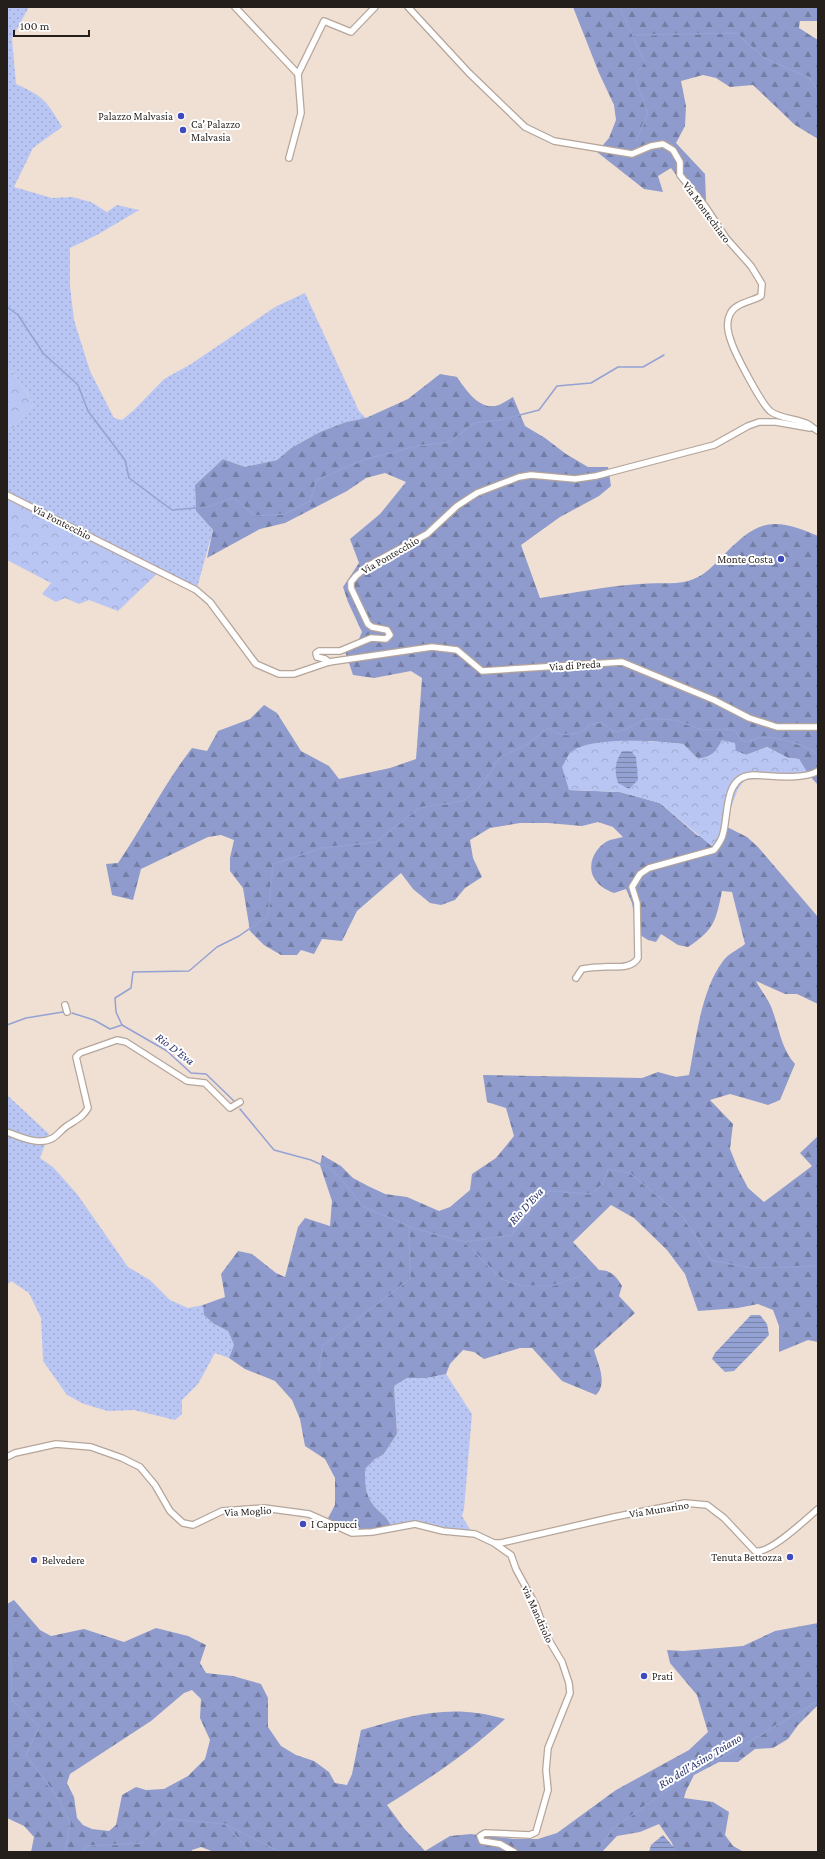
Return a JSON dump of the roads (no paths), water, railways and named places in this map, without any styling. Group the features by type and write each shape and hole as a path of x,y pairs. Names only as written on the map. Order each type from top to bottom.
{"street":[{"path":"235,7 298,74"},
{"path":"289,158 301,113 298,74 324,21 351,32 375,7"},
{"name":"Via Montechiaro","path":"408,7 469,73 526,127 554,141 632,154 651,146 663,144 673,150 680,162 680,175 705,206 726,238 752,266 762,284 761,296 738,305 730,314 728,324 731,342 760,398 769,410 776,415 807,424 816,429"},
{"name":"Via Pontecchio","path":"329,662 325,659 317,657 316,653 319,651 340,651 371,638 386,638 390,635 387,630 372,627 368,624 351,588 351,582 356,576 368,566 427,534 457,506 478,493 519,477 531,475 575,479 596,476 714,445 748,426 759,422 776,422 816,429"},
{"name":"Via Pontecchio","path":"7,495 196,590 210,602 256,664 279,674 294,674 329,662"},
{"name":"Via di Preda","path":"329,662 432,646 457,650 482,672 622,662 714,700 749,718 777,727 818,727"},
{"path":"576,978 582,969 600,966 627,966 636,962 638,958 637,903 632,888 640,874 649,868 714,850 720,843 724,834 730,792 739,780 748,775 806,776 818,771"},
{"path":"65,1005 67,1012"},
{"path":"7,1132 21,1138 43,1140 53,1138 60,1130 84,1115 88,1108 76,1057 80,1053 117,1040 126,1042 187,1081 206,1083 230,1108 240,1102"},
{"name":"Via Moglio","path":"7,1457 15,1453 56,1444 91,1447 122,1458 140,1467 155,1485 170,1511 183,1523 193,1525 222,1511 264,1508 309,1514 352,1533 372,1532 415,1524 443,1531 474,1534 494,1543"},
{"name":"Via Munarino","path":"494,1543 501,1543 614,1516 685,1503 707,1505 724,1518 755,1552 760,1552 773,1546 818,1509"},
{"name":"via Mandriolo","path":"494,1543 511,1555 516,1569 536,1606 547,1637 562,1662 569,1683 570,1693 548,1748 546,1770 548,1790 536,1832 530,1835 485,1833 480,1836 482,1841 500,1844 514,1852"}],"waterway":[{"path":"621,7 621,11 633,35 736,33 764,58 810,78 818,91"},
{"path":"633,36 644,61 635,77 648,114 636,140"},
{"path":"7,307 18,315 43,353 78,385 88,411 125,460 129,478 172,510 207,507 233,498 256,516 285,514 310,501 317,480 363,460 417,446 450,442 474,423 500,420 539,410 557,386 591,383 618,367 643,367 664,355"},
{"path":"122,1025 116,1012 115,998 131,988 133,972 189,971 217,947 239,936 268,916 273,864 322,848 376,842 419,808 463,801 478,789 496,762 502,756 528,744 548,728 560,734 575,734 584,730 589,725 601,722 613,731 618,732 645,719 675,720 703,730 734,730 741,739 746,742 765,737 802,745 818,756"},
{"name":"Rio D'Eva","path":"7,1025 26,1018 63,1012"},
{"path":"72,1013 94,1020 110,1029 122,1025"},
{"name":"Rio D'Eva","path":"122,1025 167,1051 191,1073 206,1074 234,1101"},
{"name":"Rio D'Eva","path":"240,1109 274,1150 311,1160 333,1170 364,1207 416,1229 465,1242 511,1235 549,1191 591,1194 602,1185 608,1169 630,1173 684,1218 711,1260 751,1268 818,1266"},
{"path":"318,1373 323,1345 410,1279 409,1226"},
{"path":"465,1242 501,1279 523,1286 551,1286 584,1275"},
{"path":"7,1651 11,1658 12,1700 39,1726 26,1755 60,1801 70,1823 65,1852"},
{"name":"Rio dell'Asino Toiano","path":"600,1848 612,1829 677,1784 818,1701"},
{"name":"Rio dell'Asino Toiano","path":"82,1852 88,1846 142,1843 169,1819 225,1824 280,1852"},
{"path":"226,1825 250,1852"}],"place":[{"name":"Palazzo Malvasia","path":"181,116"},
{"name":"Ca' Palazzo Malvasia","path":"183,130"},
{"name":"Monte Costa","path":"781,559"},
{"name":"I Cappucci","path":"303,1524"},
{"name":"Tenuta Bettozza","path":"790,1557"},
{"name":"Belvedere","path":"34,1560"},
{"name":"Prati","path":"644,1676"}]}
